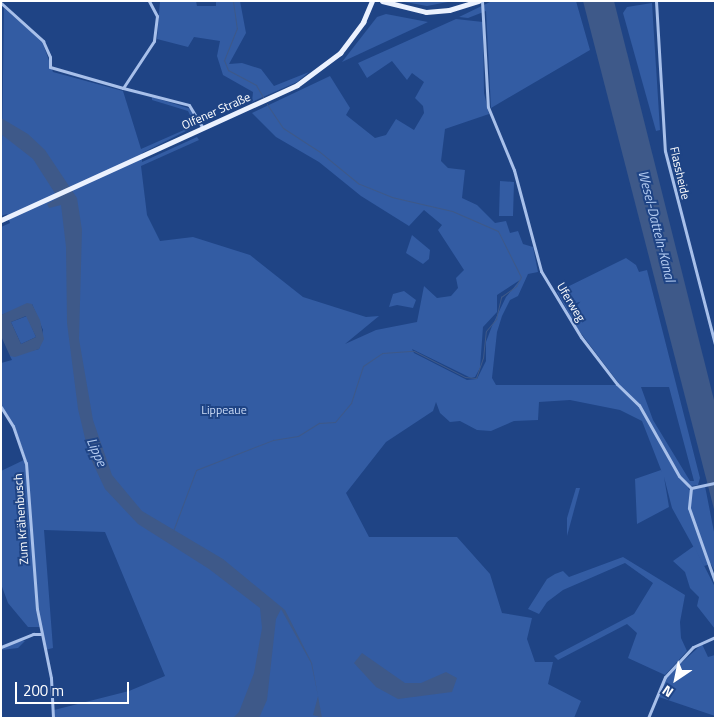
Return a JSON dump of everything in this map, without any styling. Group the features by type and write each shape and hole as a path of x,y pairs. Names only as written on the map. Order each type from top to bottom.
{"main road":[{"name":"Olfener Straße","path":"1,220 288,90 329,63 358,31 372,1"},
{"path":"382,1 426,12 459,8 481,1"}],"street":[{"path":"123,88 154,41 157,16 149,1"},
{"name":"Uferweg","path":"481,1 487,99 514,170 540,271 581,337 639,406 679,476 691,488"},
{"name":"Flassheide","path":"656,1 665,151 715,344"},
{"path":"1,3 43,40 50,57 50,68 189,105 203,128"},
{"name":"Zum Krähenbusch","path":"1,407 21,443 26,463 41,634 51,678 53,718"},
{"path":"715,483 691,488 689,508 715,582"},
{"path":"1,646 33,634 41,634"},
{"path":"648,718 665,677 693,647 715,637"}],"green space":[{"path":"160,1 196,1 197,6 216,6 216,1 240,1 246,33 229,64 242,63 261,69 274,86 309,72 297,82 252,102 253,92 223,75 217,56 220,41 194,37 188,47 157,39"},
{"path":"399,1 453,1 427,6"},
{"path":"492,1 576,1 590,50 491,108 486,11 468,18 459,17"},
{"path":"652,3 660,130 656,131 623,13 627,7"},
{"name":"Lippeaue","path":"4,8 42,41 53,72 123,91 141,149 184,130 193,121 188,111 152,100 152,97 191,109 198,120 194,127 142,153 142,162 197,137 199,140 141,166 147,215 160,241 193,237 250,255 303,297 366,317 379,316 345,344 376,330 417,322 424,286 437,298 451,296 458,288 456,278 464,270 438,230 442,225 424,210 409,226 361,196 319,162 276,137 252,113 330,76 350,108 346,115 375,138 386,135 396,119 414,130 424,113 423,106 415,98 424,82 412,73 407,80 392,61 367,78 358,63 456,19 483,22 484,93 489,114 445,129 441,161 448,168 465,170 462,198 477,205 495,223 506,221 510,233 518,231 523,244 533,247 538,272 528,274 518,296 510,300 502,316 497,332 492,378 496,385 620,385 577,328 557,292 626,258 636,265 639,272 647,270 700,478 698,485 691,486 687,483 689,490 705,486 715,537 715,572 711,564 704,566 672,508 664,477 669,507 637,524 635,479 661,470 663,475 642,421 620,410 570,400 539,402 538,420 514,421 491,431 477,430 460,421 450,422 440,413 436,402 433,411 386,442 346,493 369,537 457,537 490,574 502,613 532,618 527,639 535,662 553,662 548,684 581,701 574,718 55,718 54,710 129,691 165,676 105,532 44,530 53,648 45,650 40,627 28,627 8,603 1,584 1,471 26,459 14,425 1,406 1,363 12,360 10,356 39,349 43,330 32,304 1,315 1,227 10,223 7,214 1,216","holes":["520,280 506,297 492,326 486,342 486,361 477,379 467,380 414,353 412,349 471,378 475,377 480,368 483,327 497,312 497,295","641,387 669,387 694,481 690,481 653,420"]},
{"path":"386,14 428,22 342,62 377,17"},
{"path":"500,181 514,182 513,216 499,216"},
{"path":"412,235 430,250 429,259 423,264 406,253"},
{"path":"404,291 416,300 413,308 397,305 389,307 393,294"},
{"path":"27,316 36,337 21,344 11,322"},
{"path":"576,488 580,488 567,536 567,518"},
{"path":"694,546 715,587 715,629 697,606 699,597 690,588 685,572 673,561"},
{"path":"623,557 685,595 680,622 681,638 687,651 665,675 628,658 637,633 627,624 558,660 554,656 634,614 653,583 625,563 563,590 547,602 539,614 528,609 547,579 555,574 563,571 569,577"},
{"path":"19,640 25,641 18,648 1,650"},
{"path":"702,644 708,657 715,655 715,716 659,697 666,677"}],"water":[{"name":"Wesel-Datteln-Kanal","path":"583,1 614,1 715,404 715,513"},
{"name":"Lippe","path":"1,118 28,134 45,150 77,198 82,230 79,339 93,420 112,475 142,511 223,559 285,610 312,663 318,696 311,663 281,609 276,619 267,700 259,718 233,718 239,712 254,673 262,628 260,608 209,569 138,524 105,489 89,455 78,409 67,323 66,247 61,205 49,208 47,204 58,198 33,159 1,134"},
{"path":"27,303 32,304 40,320 44,339 39,349 15,357 10,356 1,336 1,315","holes":["26,316 36,337 21,344 11,322"]},
{"path":"362,653 405,683 421,683 446,672 457,678 452,692 398,699 376,687 354,663"},
{"path":"318,696 322,718 313,715"}],"waterway":[{"path":"233,1 237,28 224,60 228,70 256,85 263,97"},
{"path":"173,531 196,470 273,440 298,436 319,423 335,422 351,403 363,366 382,353 414,351 465,377 476,378 483,358 486,331 496,319 501,297 516,286 521,277 498,231 452,211 392,197 359,184 320,152 283,128 267,104"}]}
